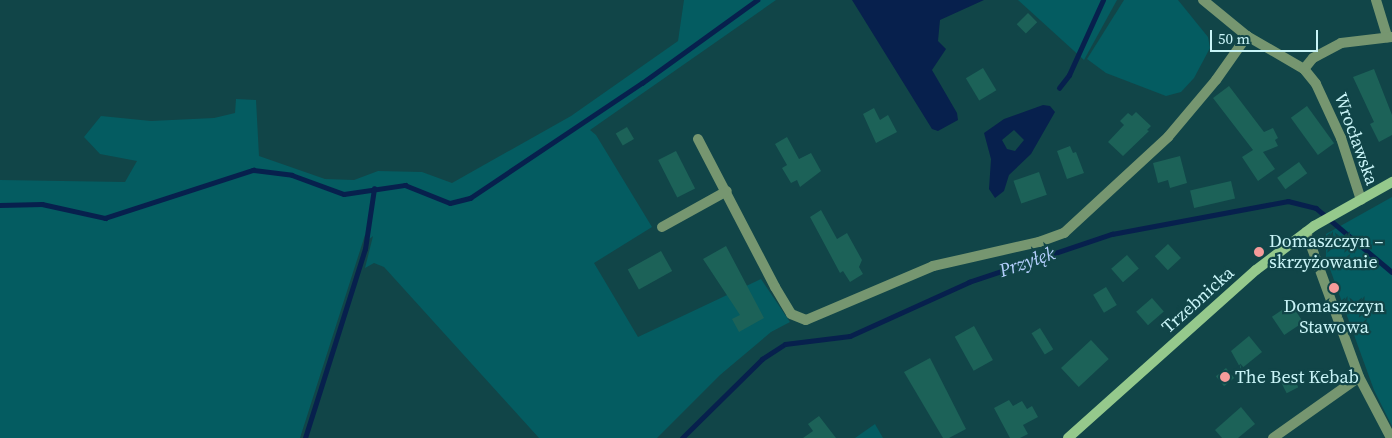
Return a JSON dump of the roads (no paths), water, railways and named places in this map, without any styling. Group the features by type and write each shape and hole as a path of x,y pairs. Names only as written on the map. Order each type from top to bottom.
{"street":[{"name":"Wrocławska","path":"1203,0 1247,36 1304,69 1324,98 1361,200"},
{"path":"1304,69 1313,58 1341,44 1389,37 1376,0"},
{"path":"698,139 791,314 806,320 818,317 933,266 1039,242 1064,233 1168,137 1216,80 1247,36"},
{"name":"Trzebnicka","path":"1073,436 1256,270 1310,229 1392,182"},
{"path":"662,226 727,191"},
{"path":"1310,229 1359,377 1391,438"},
{"path":"1273,438 1359,377"}],"waterway":[{"path":"0,205 42,204 105,218 253,170 292,175 344,194 405,185 450,203 470,198 642,83 757,0"},
{"path":"1059,88 1069,75 1103,0"},
{"path":"305,438 365,249 374,189"},
{"name":"Przyłęk","path":"682,438 762,359 785,344 850,336 969,282 1112,234 1288,201 1316,208 1392,272"}],"place":[{"name":"Domaszczyn – skrzyżowanie","path":"1259,252"},
{"name":"Domaszczyn Stawowa","path":"1334,288"},
{"name":"The Best Kebab","path":"1225,377"}]}
